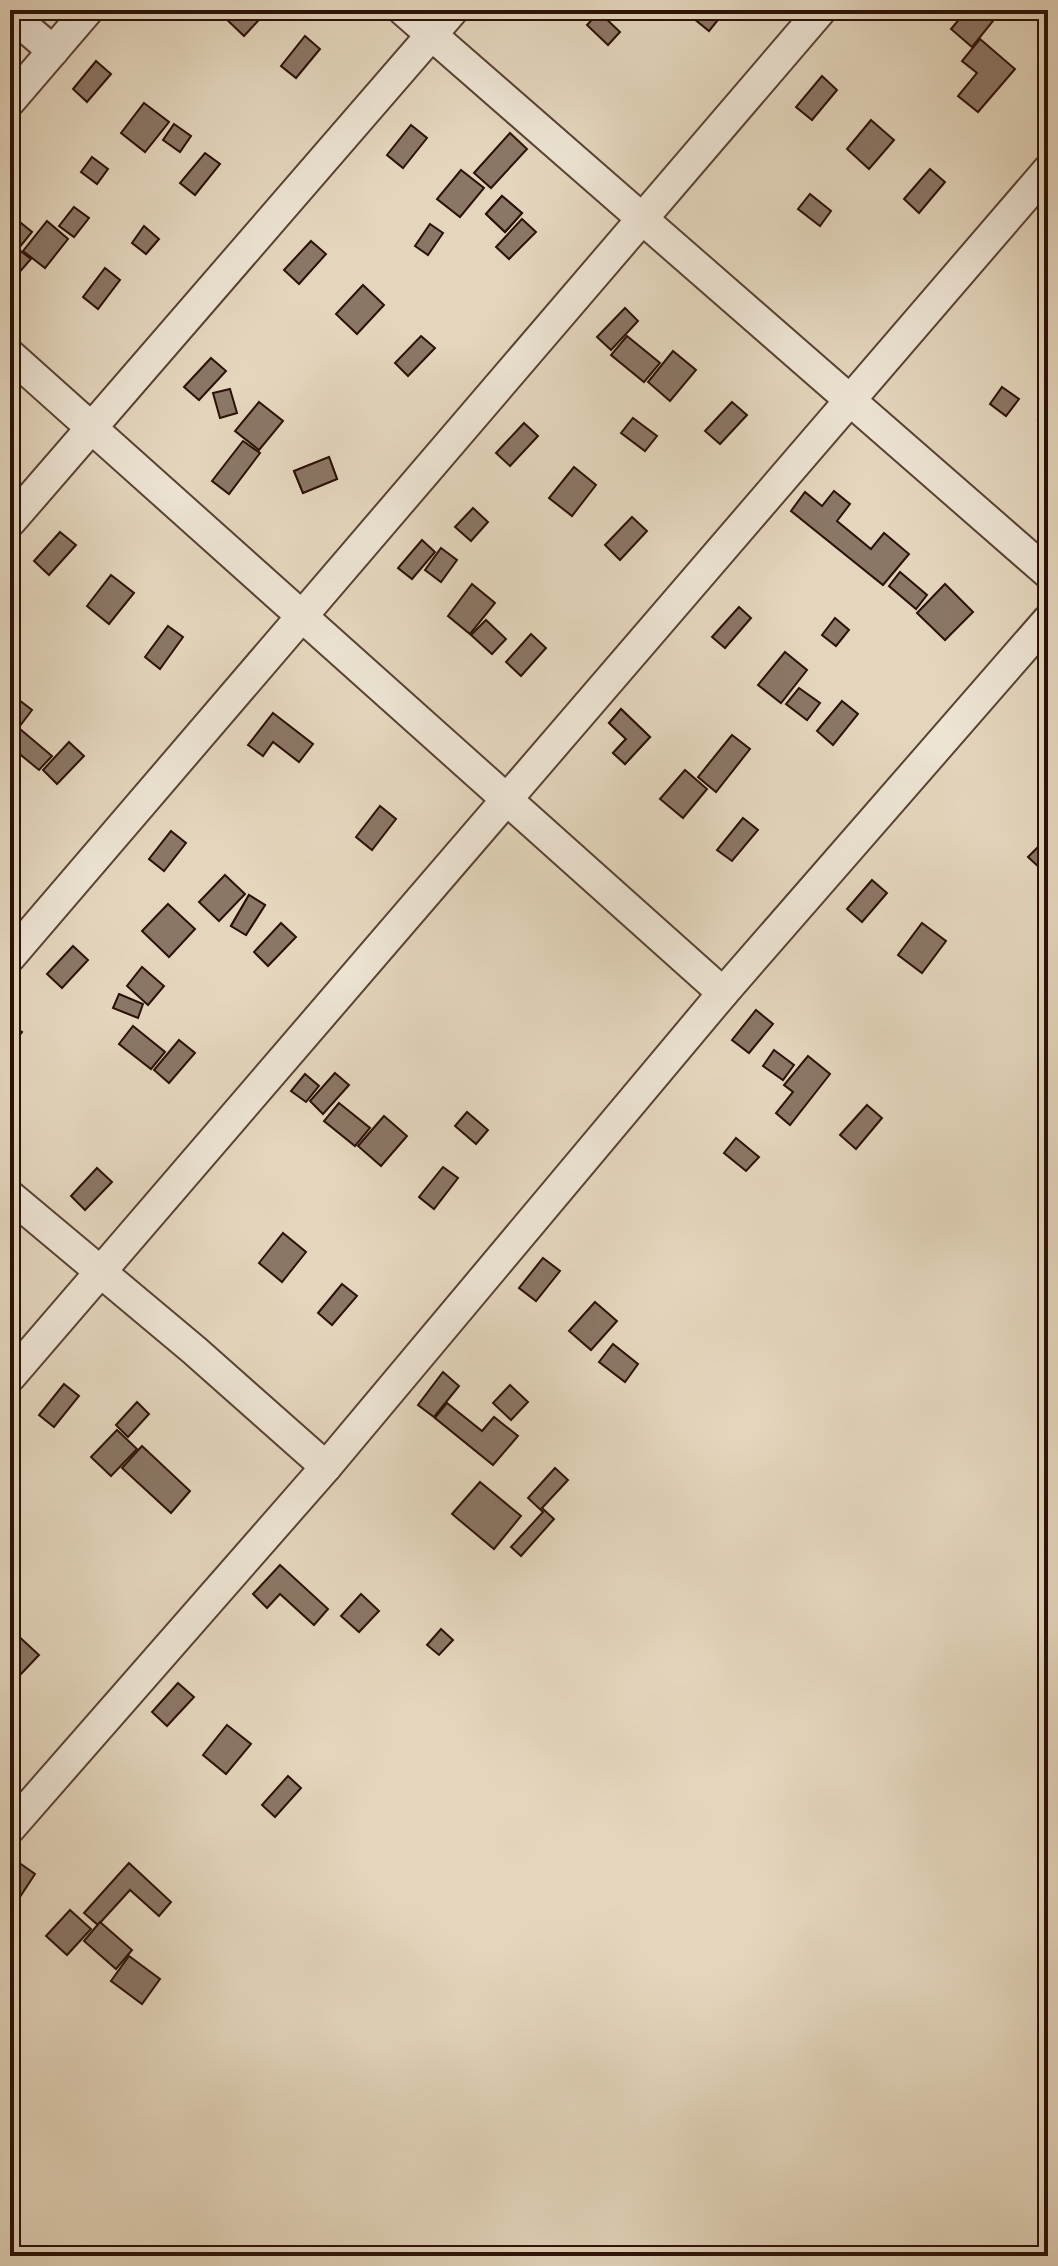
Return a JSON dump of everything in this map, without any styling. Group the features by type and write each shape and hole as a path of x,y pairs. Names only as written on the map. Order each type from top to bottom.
{"street":[{"path":"10,101 88,10"},
{"path":"403,10 1048,573"},
{"path":"10,522 453,10"},
{"path":"10,957 821,10"},
{"path":"10,14 53,51"},
{"path":"10,1377 1048,170"},
{"path":"10,355 723,993"},
{"path":"10,1828 326,1467 723,993 1048,620"},
{"path":"10,1196 102,1271 326,1467"}],"building":[{"path":"228,10 268,10 244,36 223,16"},
{"path":"567,10 585,10 577,19"},
{"path":"599,10 619,10 610,20"},
{"path":"699,10 726,10 709,31 693,18"},
{"path":"967,10 979,10 993,21 972,47 951,29"},
{"path":"599,12 620,32 608,45 587,25"},
{"path":"305,36 320,49 296,78 281,66"},
{"path":"980,39 1015,69 978,112 958,96 977,73 962,61"},
{"path":"96,61 111,74 87,102 73,89"},
{"path":"822,76 837,90 812,120 796,107"},
{"path":"144,103 169,122 145,152 121,133"},
{"path":"871,120 894,140 869,169 847,149"},
{"path":"174,124 191,136 180,152 163,140"},
{"path":"411,125 427,138 403,168 387,155"},
{"path":"510,133 527,149 491,188 474,173"},
{"path":"205,153 220,164 195,195 180,183"},
{"path":"92,157 108,169 97,184 81,172"},
{"path":"930,169 945,182 919,213 904,199"},
{"path":"461,170 484,188 460,217 437,199"},
{"path":"810,194 831,211 820,226 798,209"},
{"path":"502,196 522,213 505,232 486,214"},
{"path":"502,196 522,213 505,232 486,214"},
{"path":"74,207 89,218 74,237 59,226"},
{"path":"10,214 32,232 18,249 31,259 16,276 10,271"},
{"path":"522,219 536,232 509,259 496,247"},
{"path":"47,221 68,239 45,268 23,251"},
{"path":"430,224 443,233 428,255 415,246"},
{"path":"144,226 159,239 146,254 132,243"},
{"path":"311,241 326,254 299,284 284,270"},
{"path":"105,268 120,280 98,309 83,297"},
{"path":"363,285 384,305 357,334 336,314"},
{"path":"625,308 638,321 611,350 597,337"},
{"path":"421,336 435,348 408,376 395,363"},
{"path":"627,336 660,363 644,382 611,355"},
{"path":"673,351 696,370 670,401 648,382"},
{"path":"211,358 226,371 199,400 184,387"},
{"path":"1002,387 1019,399 1006,416 990,404"},
{"path":"230,389 237,413 220,418 213,393"},
{"path":"259,402 283,421 259,450 235,431"},
{"path":"732,402 747,415 720,444 705,431"},
{"path":"1048,406 1048,426 1038,419"},
{"path":"633,418 657,436 645,451 621,433"},
{"path":"524,423 538,436 510,466 496,453"},
{"path":"243,441 260,453 229,494 212,481"},
{"path":"329,457 337,479 303,493 294,471"},
{"path":"329,457 337,479 303,493 294,471"},
{"path":"574,467 596,485 572,516 549,498"},
{"path":"834,491 850,504 837,521 871,549 884,533 909,554 883,585 791,511 805,492 822,506"},
{"path":"473,508 488,522 471,541 455,527"},
{"path":"632,517 647,531 620,560 605,545"},
{"path":"60,532 76,545 49,575 34,561"},
{"path":"422,540 435,552 412,579 398,568"},
{"path":"441,548 457,560 441,582 425,570"},
{"path":"900,572 927,595 916,609 889,586"},
{"path":"111,575 134,593 109,624 87,606"},
{"path":"472,584 495,603 470,634 448,616"},
{"path":"945,584 973,612 945,640 917,613"},
{"path":"739,607 751,618 725,648 712,637"},
{"path":"835,618 849,630 836,646 822,635"},
{"path":"486,620 506,639 492,654 471,635"},
{"path":"168,626 183,637 160,669 145,657"},
{"path":"531,634 546,648 521,676 506,662"},
{"path":"785,652 807,670 781,703 758,685"},
{"path":"799,688 820,703 807,720 786,704"},
{"path":"10,693 32,710 10,739"},
{"path":"842,701 858,714 833,745 817,731"},
{"path":"621,709 650,737 625,764 613,753 626,739 609,723"},
{"path":"621,709 650,737 625,764 613,753 626,739 609,723"},
{"path":"273,713 313,744 299,762 273,742 263,756 248,745"},
{"path":"20,729 52,756 39,770 10,746"},
{"path":"732,735 750,749 716,792 698,777"},
{"path":"69,742 84,756 57,784 43,770"},
{"path":"685,770 707,789 683,818 660,799"},
{"path":"380,806 396,819 372,850 356,837"},
{"path":"743,818 758,830 732,861 717,850"},
{"path":"171,831 186,843 164,871 149,859"},
{"path":"1046,839 1048,865 1042,870 1028,857"},
{"path":"225,875 245,894 219,921 199,902"},
{"path":"872,880 887,893 862,922 847,909"},
{"path":"249,895 265,905 246,935 231,926"},
{"path":"249,895 265,905 246,935 231,926"},
{"path":"168,904 195,929 169,957 142,931"},
{"path":"281,923 296,937 268,966 254,952"},
{"path":"922,923 946,941 922,973 898,955"},
{"path":"73,946 88,960 62,988 47,974"},
{"path":"142,967 164,986 148,1005 127,986"},
{"path":"119,994 143,1004 138,1018 113,1008"},
{"path":"756,1010 773,1024 749,1053 732,1040"},
{"path":"10,1024 22,1032 11,1048 10,1047"},
{"path":"133,1026 165,1052 151,1069 119,1044"},
{"path":"179,1040 195,1053 169,1083 154,1070"},
{"path":"774,1050 794,1065 783,1080 763,1066"},
{"path":"808,1056 830,1074 790,1125 776,1113 793,1092 784,1085"},
{"path":"335,1073 349,1085 323,1114 310,1101"},
{"path":"305,1074 319,1086 306,1102 291,1091"},
{"path":"339,1103 370,1128 355,1146 324,1121"},
{"path":"867,1105 882,1118 856,1149 840,1135"},
{"path":"467,1112 488,1130 476,1144 455,1126"},
{"path":"384,1116 407,1136 381,1166 358,1146"},
{"path":"736,1138 759,1157 746,1171 724,1153"},
{"path":"443,1167 458,1178 434,1209 419,1197"},
{"path":"97,1168 112,1182 85,1210 71,1196"},
{"path":"283,1233 306,1252 282,1282 259,1263"},
{"path":"543,1258 560,1271 536,1301 519,1288"},
{"path":"342,1284 357,1296 332,1325 318,1313"},
{"path":"595,1302 617,1321 591,1350 569,1331"},
{"path":"613,1344 638,1364 625,1382 599,1362"},
{"path":"443,1372 459,1386 434,1417 418,1405"},
{"path":"64,1384 79,1396 54,1427 39,1415"},
{"path":"510,1385 528,1402 511,1420 493,1403"},
{"path":"137,1402 149,1414 128,1437 116,1425"},
{"path":"447,1403 482,1431 494,1417 518,1436 493,1465 435,1418"},
{"path":"117,1430 137,1449 111,1476 91,1457"},
{"path":"142,1446 190,1491 171,1513 122,1468"},
{"path":"555,1468 568,1480 542,1508 554,1519 521,1556 511,1547 543,1512 528,1498"},
{"path":"480,1482 521,1516 494,1549 452,1514"},
{"path":"280,1565 328,1609 314,1625 280,1594 267,1608 253,1594"},
{"path":"361,1594 379,1611 359,1632 341,1616"},
{"path":"441,1629 453,1640 439,1655 427,1645"},
{"path":"15,1633 39,1655 20,1675 10,1666 10,1638"},
{"path":"178,1683 194,1697 167,1726 152,1712"},
{"path":"227,1725 251,1744 226,1774 203,1755"},
{"path":"288,1776 301,1788 275,1817 262,1805"},
{"path":"18,1862 35,1874 14,1906 10,1903 10,1874"},
{"path":"129,1863 171,1902 159,1916 130,1890 98,1925 84,1913"},
{"path":"70,1910 91,1929 67,1955 46,1936"},
{"path":"100,1922 132,1950 116,1969 84,1941"},
{"path":"129,1956 160,1979 142,2004 111,1981"}]}
